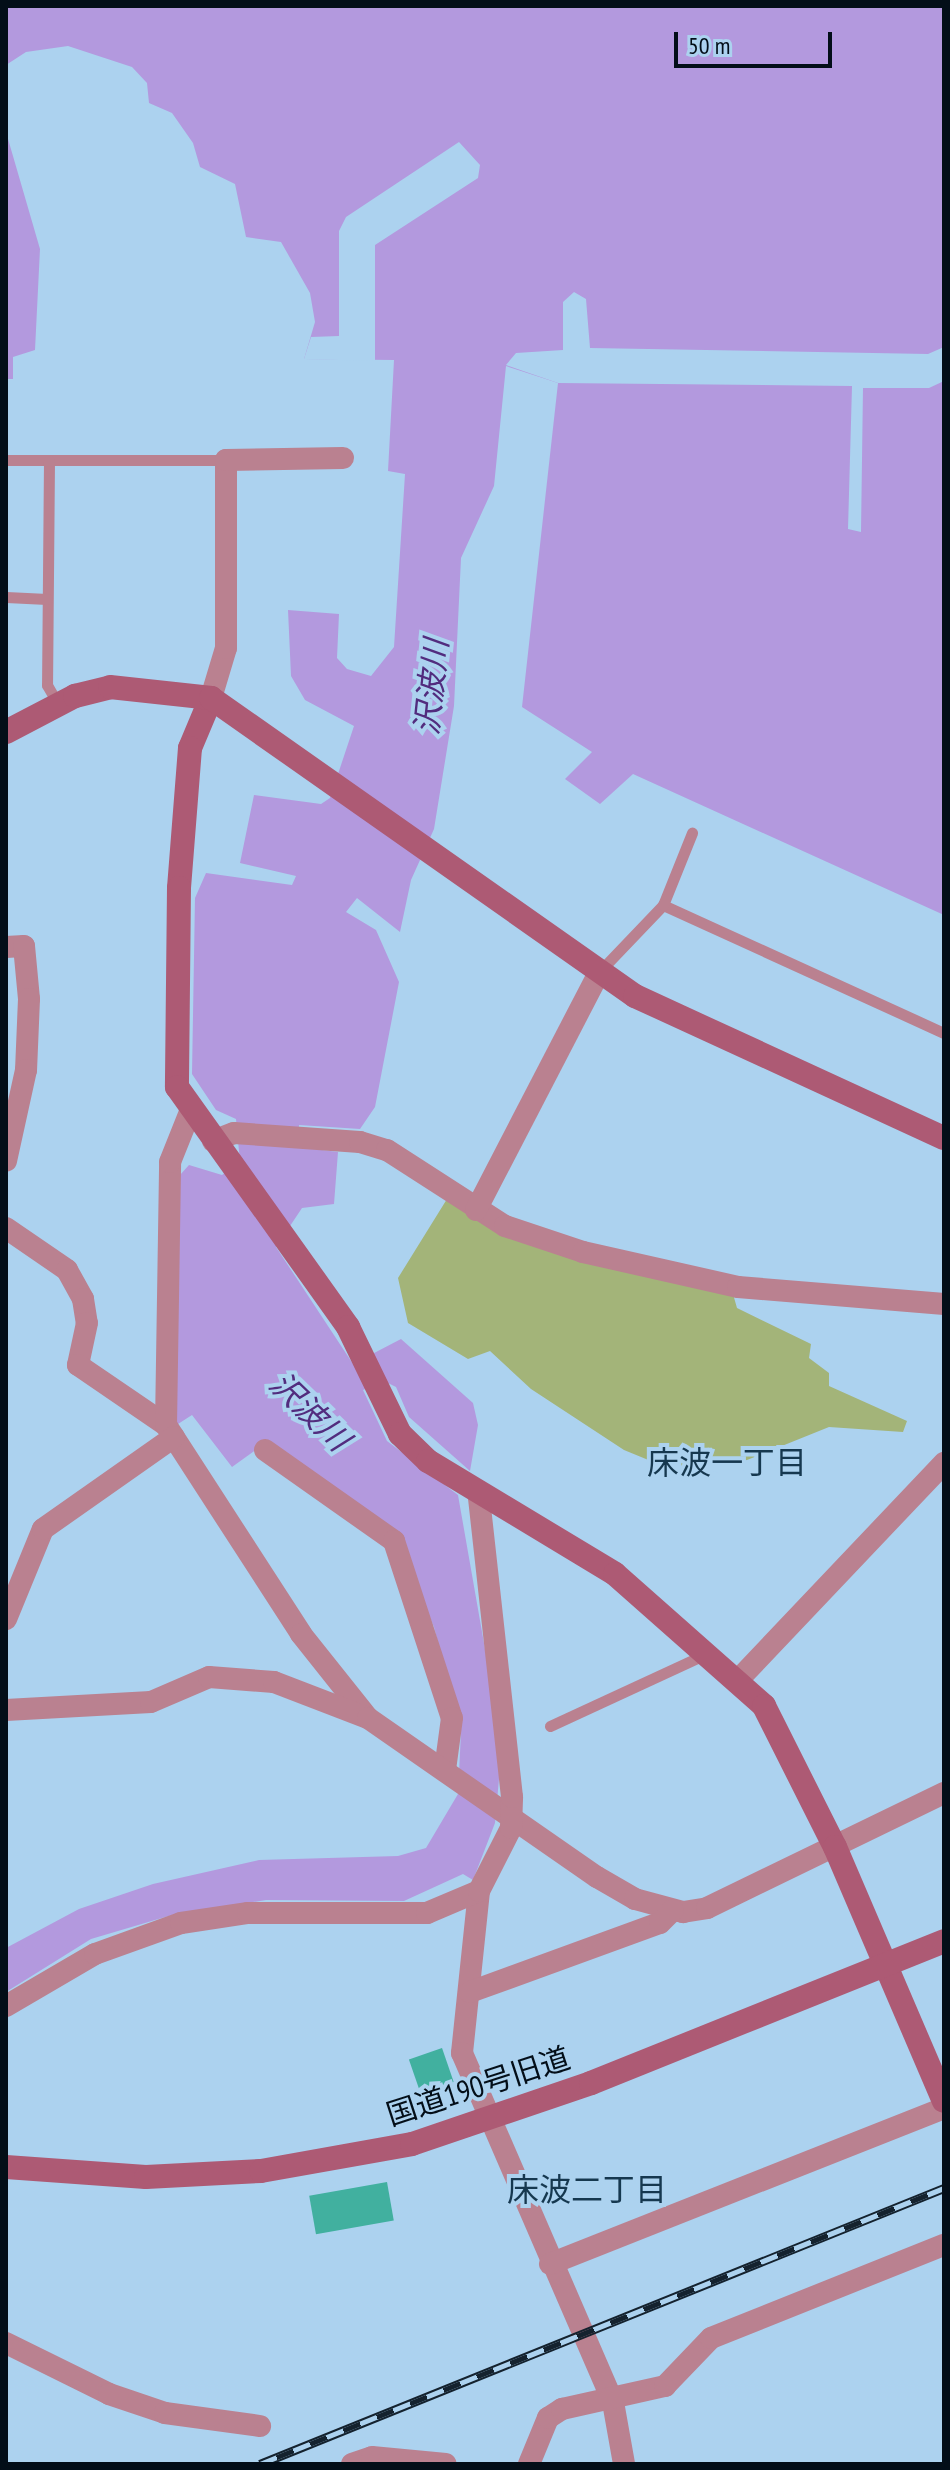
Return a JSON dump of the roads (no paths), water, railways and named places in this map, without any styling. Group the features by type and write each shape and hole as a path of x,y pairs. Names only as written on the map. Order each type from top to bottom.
{"street":[{"path":"343,458 226,460 226,648 211,698 190,748 179,888 177,1087 190,1112 224,1137 302,1139 387,1150 476,1210 583,1252 691,1278 944,1304"},
{"path":"6,732 58,704 138,685 211,698 599,973 944,1138"},
{"path":"6,947 24,946 29,999 26,1070 6,1161"},
{"path":"476,1210 599,973"},
{"path":"170,1431 170,1162 190,1112"},
{"path":"224,1137 230,1165 363,1356 373,1388 400,1434 478,1491 615,1574 739,1679 764,1706 835,1847 944,2101"},
{"path":"6,1228 67,1270 83,1299 87,1323 78,1365 170,1431 301,1634 368,1718"},
{"path":"6,1619 50,1521 170,1431"},
{"path":"265,1450 394,1541 452,1718 448,1772"},
{"path":"739,1679 944,1463"},
{"path":"478,1491 510,1742 508,1814 470,1893 470,1992 462,2053 486,2122 613,2402 624,2464"},
{"path":"6,1710 151,1702 209,1677 241,1676 368,1718 635,1899 673,1910 707,1908 944,1793"},
{"path":"6,2006 95,1954 181,1923 248,1913 427,1913 470,1893"},
{"path":"470,1992 660,1923 673,1910"},
{"name":"国道190号旧道","path":"6,2167 146,2177 261,2171 398,2147 486,2122 944,1941"},
{"path":"550,2264 944,2108"},
{"path":"529,2464 548,2418 665,2386 711,2338 944,2245"},
{"path":"6,2343 123,2399 260,2426"},
{"path":"352,2464 372,2457 446,2464"}],"lane":[{"path":"6,460 226,460"},
{"path":"49,461 47,685 58,704"},
{"path":"6,597 47,599"},
{"path":"599,973 663,905 692,833"},
{"path":"663,905 944,1033"},
{"path":"550,1726 708,1653"}],"water":[{"name":"沢波川","path":"6,6 944,6 944,915 633,774 600,804 565,779 592,752 522,707 558,383 506,366 494,486 461,558 454,706 434,829 411,880 400,932 357,898 346,912 376,930 399,982 375,1107 360,1129 299,1125 298,1147 338,1152 334,1204 302,1208 276,1247 353,1364 401,1339 473,1403 478,1425 470,1471 409,1417 396,1387 384,1381 363,1390 387,1441 458,1495 502,1746 495,1823 473,1880 463,1874 404,1901 266,1900 172,1915 91,1939 6,1992 6,1948 79,1909 153,1884 259,1860 398,1856 426,1848 458,1794 461,1732 434,1627 394,1532 267,1442 232,1467 192,1415 178,1424 173,1418 180,1175 189,1165 222,1175 240,1162 236,1119 216,1110 192,1074 195,898 206,873 292,885 296,876 240,863 254,795 321,804 330,798 354,726 305,700 291,676 288,610 339,614 337,658 347,669 371,676 394,647 405,474 388,471 394,360 304,359 315,322 310,293 281,242 246,237 235,184 200,167 193,143 172,113 149,103 147,83 132,67 68,46 26,52 6,65"},
{"path":"6,132 40,249 35,350 13,357 13,379 6,379"}],"railway":[{"path":"260,2464 944,2188"}],"district":[{"name":"床波一丁目","path":"727,1462"},
{"name":"床波二丁目","path":"587,2189"}]}
